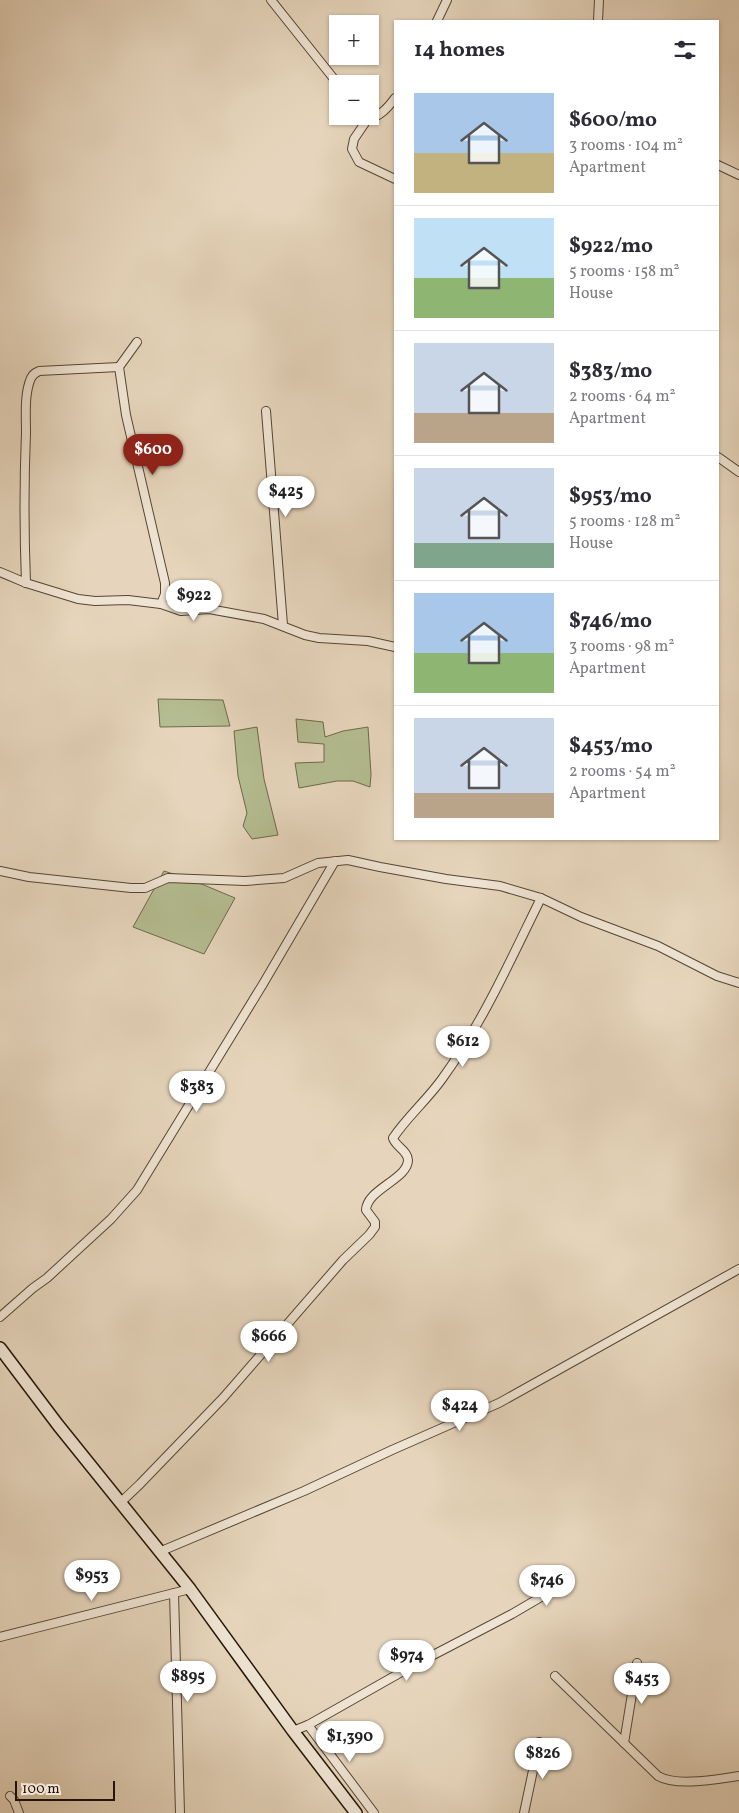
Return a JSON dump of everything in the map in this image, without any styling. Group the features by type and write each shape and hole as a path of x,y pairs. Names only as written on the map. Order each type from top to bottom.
{"street":[{"path":"271,0 331,75"},
{"path":"437,20 447,0"},
{"path":"598,20 600,0"},
{"path":"379,114 394,99"},
{"path":"361,125 354,138 352,149 359,162 394,179"},
{"path":"719,165 739,175"},
{"path":"137,342 120,368 126,415 165,583 165,594 161,604"},
{"path":"26,583 24,520 25,449 27,404 31,379 39,371 120,368"},
{"path":"266,411 283,625"},
{"path":"719,458 739,472"},
{"path":"0,572 26,583 78,599 95,602 128,600 161,604 181,611 209,609 246,615 283,625 305,635 319,638 368,641 394,647"},
{"path":"0,871 28,877 145,888 168,878 245,881 284,878 318,863 348,860 446,879 500,886 541,898 581,917 658,946 717,976 739,984"},
{"path":"0,1316 47,1278 111,1219 137,1190 336,861"},
{"path":"120,1503 223,1398 343,1260 374,1230 375,1222 366,1210 367,1206 376,1193 399,1175 407,1164 407,1155 394,1142 393,1138 442,1080 466,1043 495,991 541,898"},
{"path":"159,1552 304,1491 499,1403 739,1269"},
{"path":"0,1348 120,1503 190,1589 356,1813"},
{"path":"294,1731 308,1726 414,1665 512,1614 570,1580"},
{"path":"0,1637 190,1589"},
{"path":"174,1593 180,1813"},
{"path":"624,1743 637,1663"},
{"path":"555,1676 658,1776 665,1780 697,1781 739,1776"},
{"path":"308,1726 374,1813"},
{"path":"524,1813 539,1742"},
{"path":"10,1796 14,1800 19,1813"}],"green space":[{"path":"158,699 223,700 230,726 160,727"},
{"path":"296,719 323,722 325,737 343,731 368,727 370,787 353,781 337,781 299,788 295,763 324,762 324,744 298,742"},
{"path":"257,727 264,779 278,835 252,839 243,826 247,813 238,776 234,731"},
{"path":"164,871 192,880 235,898 204,954 133,927"}]}
